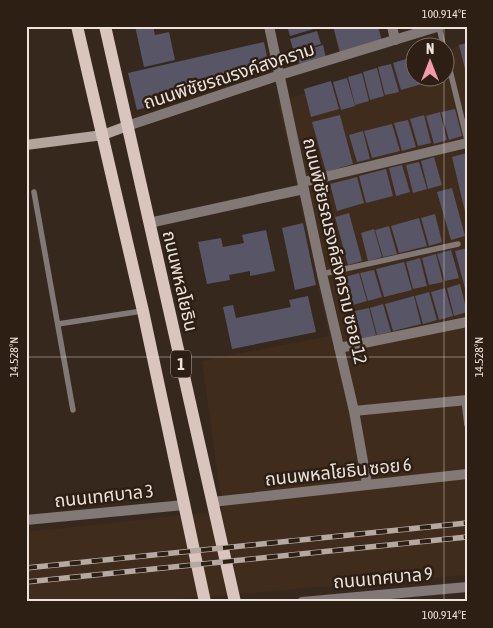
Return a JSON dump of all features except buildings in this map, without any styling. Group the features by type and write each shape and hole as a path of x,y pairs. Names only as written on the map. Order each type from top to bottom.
{"main road":[{"name":"1","path":"77,26 143,311 205,602"},
{"name":"ถนนพหลโยธิน","path":"105,26 236,602"},
{"name":"ถนนพิชัยรณรงค์สงคราม","path":"26,145 103,135 127,126"}],"street":[{"name":"ถนนพิชัยรณรงค์สงคราม ซอย 12","path":"269,26 322,274 354,411 367,484"},
{"path":"392,26 396,40"},
{"name":"ถนนพิชัยรณรงค์สงคราม","path":"127,126 280,75 439,26"},
{"path":"149,223 467,144"},
{"path":"340,348 467,322"},
{"path":"354,411 465,400"},
{"name":"ถนนพหลโยธิน ซอย 6","path":"212,502 467,474"},
{"name":"ถนนเทศบาล 3","path":"26,520 184,505"},
{"name":"ถนนเทศบาล 9","path":"302,602 467,587"}],"lane":[{"path":"454,88 467,140"},
{"path":"34,192 73,410"},
{"path":"322,274 458,244"},
{"path":"58,324 143,311"},
{"path":"465,400 467,425"}],"shaded area":[{"path":"467,43 467,575 143,602 26,602 26,532 223,511 202,361 329,336 278,102 406,62 406,88 456,88 456,47"}],"railway":[{"path":"26,568 467,523"},
{"path":"26,582 467,537"}]}
